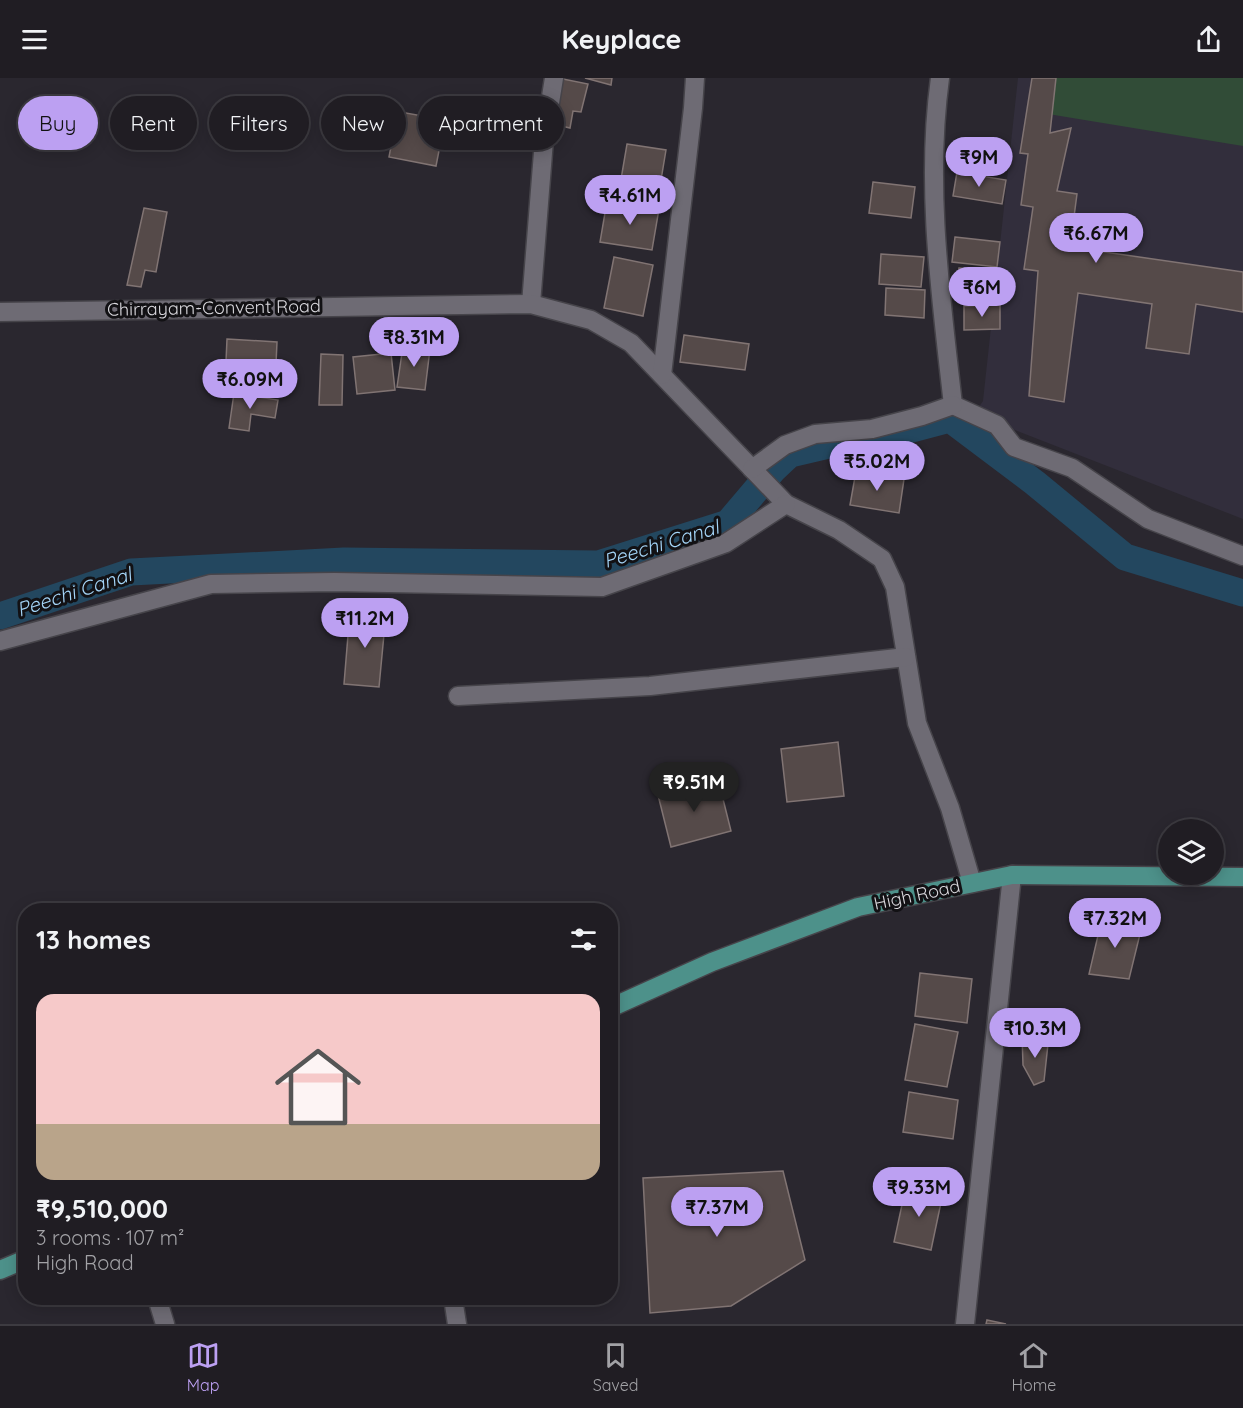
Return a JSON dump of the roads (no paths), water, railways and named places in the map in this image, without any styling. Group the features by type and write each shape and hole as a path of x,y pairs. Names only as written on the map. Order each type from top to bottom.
{"main road":[{"name":"High Road","path":"618,1004 712,962 858,907 972,883 1012,875 1243,877"},
{"path":"0,1270 18,1262"}],"street":[{"path":"531,304 544,140 554,78"},
{"path":"662,375 695,78"},
{"path":"940,78 936,107 934,163 936,242 954,405"},
{"name":"Chirrayam-Convent Road","path":"0,312 531,304 591,320 631,344 781,498"},
{"path":"756,472 785,445 815,434 872,429 954,405 998,425 1014,447 1072,468 1148,519 1243,556"},
{"path":"0,641 211,584 334,582 602,587 726,543 781,498 839,530 882,560 895,587 918,723 950,808 972,883"},
{"path":"458,696 650,686 906,657"},
{"path":"965,1324 1012,875"},
{"path":"159,1305 165,1324"},
{"path":"454,1305 457,1324"}],"waterway":[{"name":"Peechi Canal","path":"0,616 131,572 344,561 598,564 728,523 773,470 790,454 837,443 878,438 950,419 1035,483 1125,557 1243,593"}]}
